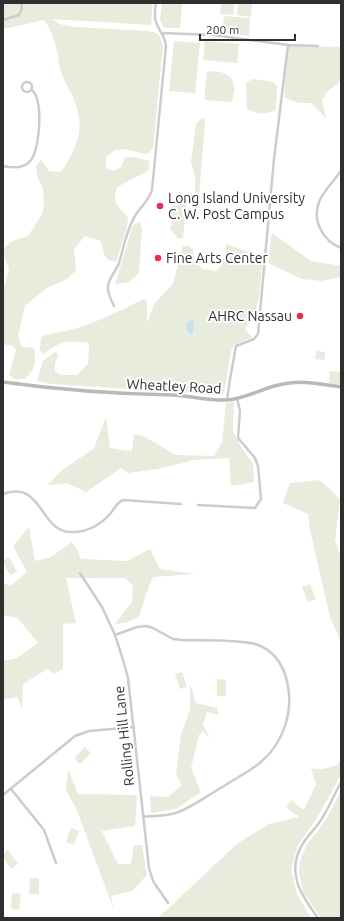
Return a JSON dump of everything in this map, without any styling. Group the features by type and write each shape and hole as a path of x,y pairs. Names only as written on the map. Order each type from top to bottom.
{"main road":[{"name":"Wheatley Road","path":"3,382 75,391 227,400 278,385 295,382 341,387"}],"street":[{"path":"3,20 19,15 22,8 21,3"},
{"path":"114,306 108,291 108,285 118,265 126,236 132,222 150,197 152,190 166,46 165,38 156,22 156,3"},
{"path":"162,34 213,35 288,45 318,46"},
{"path":"227,400 236,346 254,340 258,334 276,145 288,45"},
{"path":"3,166 12,168 23,166 31,160 34,155 38,140 40,116 36,96 34,91 31,89"},
{"path":"341,171 323,194 317,211 322,233 326,239 341,248"},
{"path":"198,504 255,508 261,499 255,458 238,438 240,411 237,398"},
{"path":"3,494 16,492 28,495 37,502 53,526 61,531 71,533 83,531 95,526 109,516 119,502 123,500 181,504"},
{"name":"Rolling Hill Lane","path":"80,573 102,607 115,635 128,678 149,868 154,881 168,903"},
{"path":"115,635 137,627 146,626 153,628 173,639 242,642 258,645 267,650 278,660 285,672 289,687 289,712 285,726 277,744 262,762 251,770 178,812 143,817"},
{"path":"3,796 75,736 89,732 134,727"},
{"path":"318,918 301,893 296,874 296,864 302,846 323,817 341,782"},
{"path":"11,789 44,830 56,863"}],"green space":[{"path":"3,3 153,3 151,25 52,19 59,24 75,27 147,31 157,33 163,46 153,149 147,154 123,149 115,150 106,157 106,168 114,171 121,167 125,157 133,157 150,161 148,171 117,187 115,192 115,200 117,204 128,217 127,228 116,262 106,258 101,241 85,236 74,249 76,270 67,279 47,288 25,306 18,336 22,347 34,348 35,358 33,368 25,379 14,379 9,375 16,350 13,346 3,344 3,286 5,285 9,269 5,260 4,249 10,242 28,236 42,214 44,204 43,188 38,179 36,166 41,160 49,171 61,172 78,138 79,120 78,110 60,69 54,39 46,23 44,20 3,29"},
{"path":"162,3 182,3 180,28 164,28 160,20"},
{"path":"221,3 234,3 233,15 220,14"},
{"path":"238,3 252,3 251,17 237,15"},
{"path":"224,16 250,18 249,36 222,33"},
{"path":"174,41 200,43 195,93 169,91"},
{"path":"205,41 239,44 237,63 203,60"},
{"path":"288,46 341,47 341,81 328,91 322,100 326,118 311,103 298,103 284,97"},
{"path":"207,72 221,72 231,77 235,88 232,102 206,100 204,98"},
{"path":"252,79 273,82 277,86 276,110 269,113 262,113 247,109 246,83"},
{"path":"204,118 205,123 199,196 195,206 195,177 191,161 196,124"},
{"path":"175,203 184,203 186,206 183,238 179,239 170,229 172,220 170,208"},
{"path":"140,222 142,229 139,273 129,282 115,284 133,225"},
{"path":"272,233 311,261 341,266 341,277 321,281 302,279 268,263"},
{"path":"226,244 263,257 259,295 255,314 251,322 245,328 252,337 234,345 231,351 224,393 221,395 52,384 37,381 43,361 55,352 59,355 55,363 55,371 61,375 77,375 88,364 89,343 64,342 43,354 40,350 41,337 92,323 143,299 147,300 147,323 154,304 173,284 183,245 189,246 193,250 194,261 203,269 217,271 225,261"},
{"path":"316,351 325,352 325,358 323,360 315,359"},
{"path":"330,371 341,372 341,387 329,385"},
{"path":"234,402 233,431 241,447 253,464 254,482 231,486 229,458 193,460 158,469 128,473 121,468 86,492 67,483 48,485 61,471 94,448 106,417 110,448 132,451 134,434 143,436 176,455 214,456 222,442 226,403"},
{"path":"320,480 340,499 335,541 341,556 341,642 330,617 310,530 308,514 283,503 290,483"},
{"path":"29,527 35,561 51,557 72,542 81,559 127,561 150,549 160,569 196,574 153,577 139,617 128,622 115,624 132,602 133,586 125,578 66,578 76,623 63,624 63,669 54,674 47,669 23,684 22,708 17,697 3,700 3,661 17,658 38,643 18,618 3,615 3,583 10,586 27,572 13,546"},
{"path":"9,557 17,572 10,575 3,562"},
{"path":"310,584 316,599 308,602 302,587"},
{"path":"182,672 187,687 180,689 175,674"},
{"path":"217,679 226,680 226,696 217,696"},
{"path":"190,683 196,703 217,708 219,715 207,712 203,725 210,738 203,731 199,735 191,768 201,792 176,809 151,813 150,796 168,797 182,785 176,774 181,734 190,710"},
{"path":"85,747 91,753 80,764 74,758"},
{"path":"341,761 341,775 317,818 298,845 291,869 297,894 311,918 158,918 238,843 269,824 299,817 286,807 291,800 304,810 316,784 311,768 327,768 334,766"},
{"path":"68,769 78,794 137,795 135,826 102,831 118,864 131,864 134,845 142,845 147,875 132,891 111,896 114,910 76,808 66,790"},
{"path":"341,791 341,918 321,918 303,892 299,873 300,861 307,844 328,816"},
{"path":"71,828 79,831 74,845 66,842"},
{"path":"8,850 18,864 11,869 3,857 3,854"},
{"path":"30,878 39,878 39,894 29,894"},
{"path":"12,893 21,894 19,910 11,909"}],"water":[{"path":"193,320 194,328 192,335 189,334 186,329 187,322"}],"place":[{"name":"Long Island University C. W. Post Campus","path":"160,206"},
{"name":"Fine Arts Center","path":"158,258"},
{"name":"AHRC Nassau","path":"300,316"}]}
